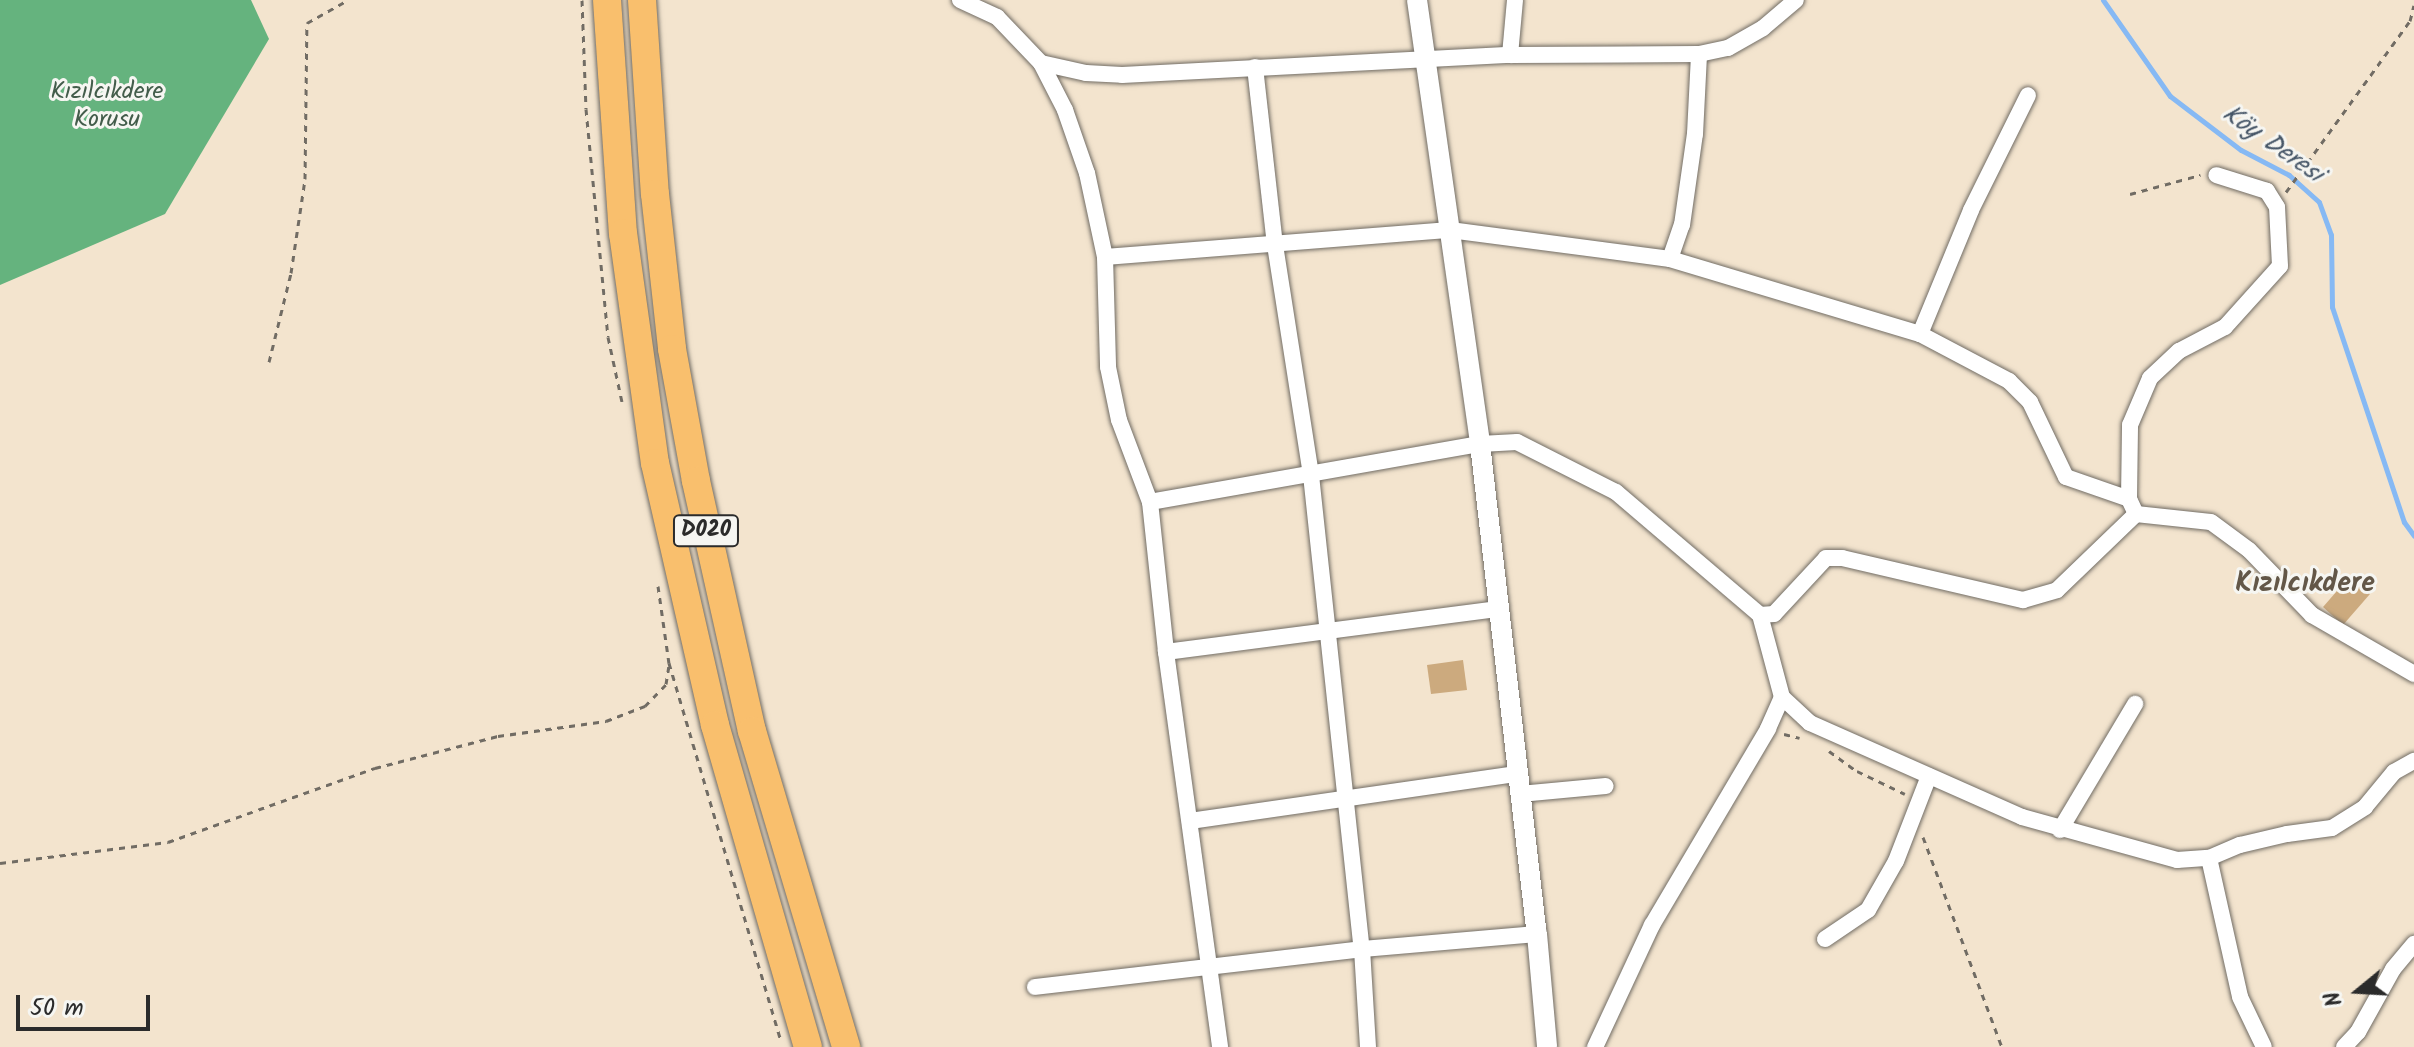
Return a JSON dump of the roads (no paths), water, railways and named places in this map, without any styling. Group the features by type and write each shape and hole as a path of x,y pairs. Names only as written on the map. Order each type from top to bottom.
{"highway":[{"name":"D020","path":"607,0 623,233 655,463 718,738 808,1047"},
{"name":"D020","path":"642,0 655,194 672,349 696,481 749,718 846,1047"}],"street":[{"path":"960,0 997,17 1041,63 1065,110 1087,173 1105,257 1108,367 1119,420 1150,502 1166,652 1220,1047"},
{"path":"997,17 1004,0"},
{"path":"1417,0 1480,444 1537,934 1547,1047"},
{"path":"1510,55 1515,0"},
{"path":"1041,63 1086,73 1122,75 1510,55 1699,54 1728,48 1763,28 1796,0"},
{"path":"1670,259 1682,225 1695,134 1699,54"},
{"path":"1255,67 1275,245 1311,475 1362,949 1368,1047"},
{"path":"1920,334 1971,210 2028,95"},
{"path":"1760,615 1774,614 1826,558 1842,558 2023,600 2057,590 2132,506 2130,425 2150,378 2179,351 2225,327 2280,266 2277,207 2267,191 2216,175"},
{"path":"1105,257 1450,230 1670,259 1920,334 2009,381 2030,402 2066,477 2132,506 2211,522 2249,550 2312,615 2414,674"},
{"path":"1150,502 1480,444 1517,442 1616,492 1760,615 1782,697 1810,723 2060,830 2177,860 2209,858 2240,845 2332,828 2365,807 2394,772 2414,761"},
{"path":"1166,652 1327,634 1498,609"},
{"path":"1595,1047 1652,925 1768,729 1782,697"},
{"path":"2060,830 2135,704"},
{"path":"1825,939 1868,910 1896,861 1929,776"},
{"path":"1190,821 1345,799 1518,784 1606,786"},
{"path":"2209,858 2240,997 2264,1047"},
{"path":"1035,987 1362,949 1537,934"},
{"path":"2344,1047 2358,1032 2393,969 2414,944"}],"waterway":[{"name":"Köy Deresi","path":"2103,0 2170,96 2241,150 2289,175 2319,202 2331,235 2332,307 2404,522 2414,536"}],"district":[{"name":"Kızılcıkdere","path":"2305,584"}],"park label":[{"name":"Kızılcıkdere Korusu","path":"107,106"}]}
